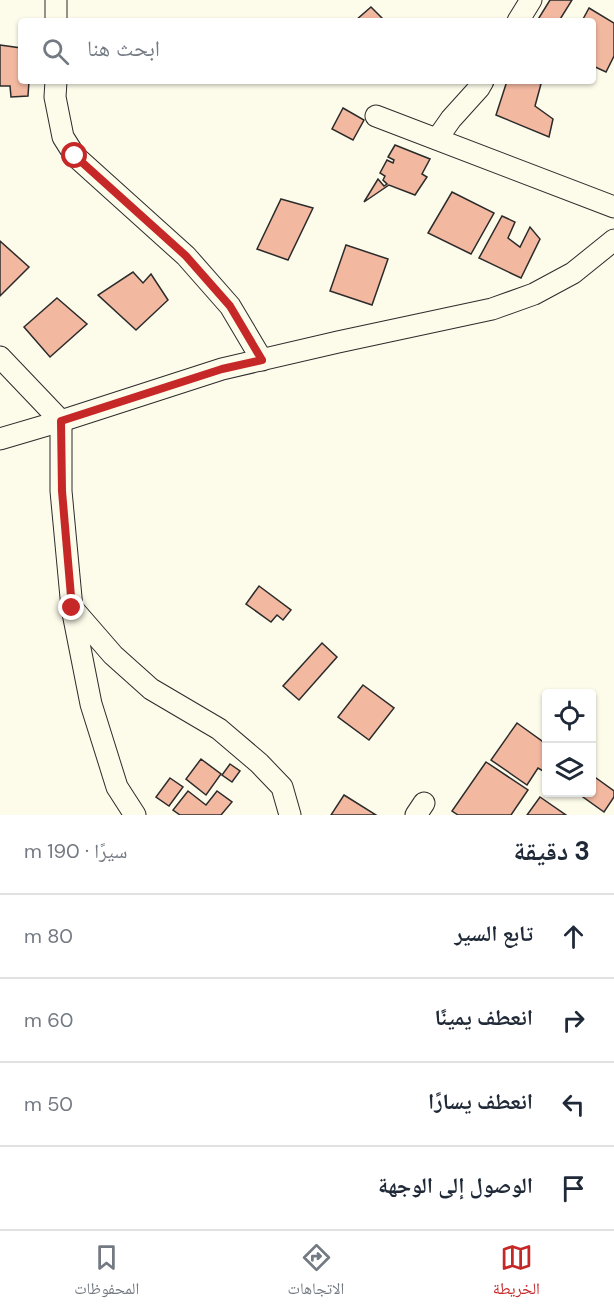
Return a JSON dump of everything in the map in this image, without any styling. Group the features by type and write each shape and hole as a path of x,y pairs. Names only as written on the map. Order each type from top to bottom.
{"street":[{"path":"56,0 56,18"},
{"path":"520,18 531,0"},
{"path":"56,84 55,97 63,137 75,156 186,256 230,306 262,360"},
{"path":"437,139 481,84"},
{"path":"376,116 614,207"},
{"path":"0,439 222,369 492,309 534,294 573,273 614,240"},
{"path":"0,357 61,421 62,491 72,608 91,704 117,787 135,815"},
{"path":"72,608 113,656 151,689 219,729 259,763 282,787 290,815"}],"building":[{"path":"550,0 572,0 561,18 539,18"},
{"path":"371,7 382,18 358,18"},
{"path":"589,8 614,23 614,56 606,72 596,67 596,18 584,18"},
{"path":"0,45 18,48 18,84 29,84 28,96 11,97 10,86 0,86"},
{"path":"506,84 541,84 535,106 553,119 549,137 496,115"},
{"path":"343,108 364,120 353,140 332,129"},
{"path":"395,145 430,159 422,174 427,177 415,195 389,185 364,202 378,179 384,186 387,184 383,180 385,176 380,173 387,160 393,163 394,160 388,157"},
{"path":"452,192 494,213 471,254 428,233"},
{"path":"281,199 313,208 288,260 257,249"},
{"path":"502,216 515,222 508,238 520,247 530,227 540,239 521,278 479,258"},
{"path":"0,241 29,267 0,296"},
{"path":"346,245 388,259 372,305 330,291"},
{"path":"133,272 143,283 151,274 168,300 136,330 98,295"},
{"path":"57,298 87,324 50,357 24,327"},
{"path":"259,586 291,610 283,620 277,615 271,622 246,604"},
{"path":"322,643 337,657 299,700 283,686"},
{"path":"363,685 394,708 369,740 338,717"},
{"path":"517,723 542,741 542,770 538,768 527,785 491,760"},
{"path":"201,759 221,774 206,795 186,779"},
{"path":"486,762 528,790 511,815 458,815 452,811"},
{"path":"230,764 240,771 232,782 222,775"},
{"path":"170,778 183,787 169,806 156,797"},
{"path":"596,778 614,791 614,797 604,812 583,797 596,797"},
{"path":"188,791 206,805 217,791 232,802 221,815 180,815 173,810"},
{"path":"344,795 376,815 331,815"},
{"path":"540,797 566,815 527,815"}],"route":[{"path":"72,608 62,491 61,421 222,369 262,360 230,306 186,256 75,156"}]}
